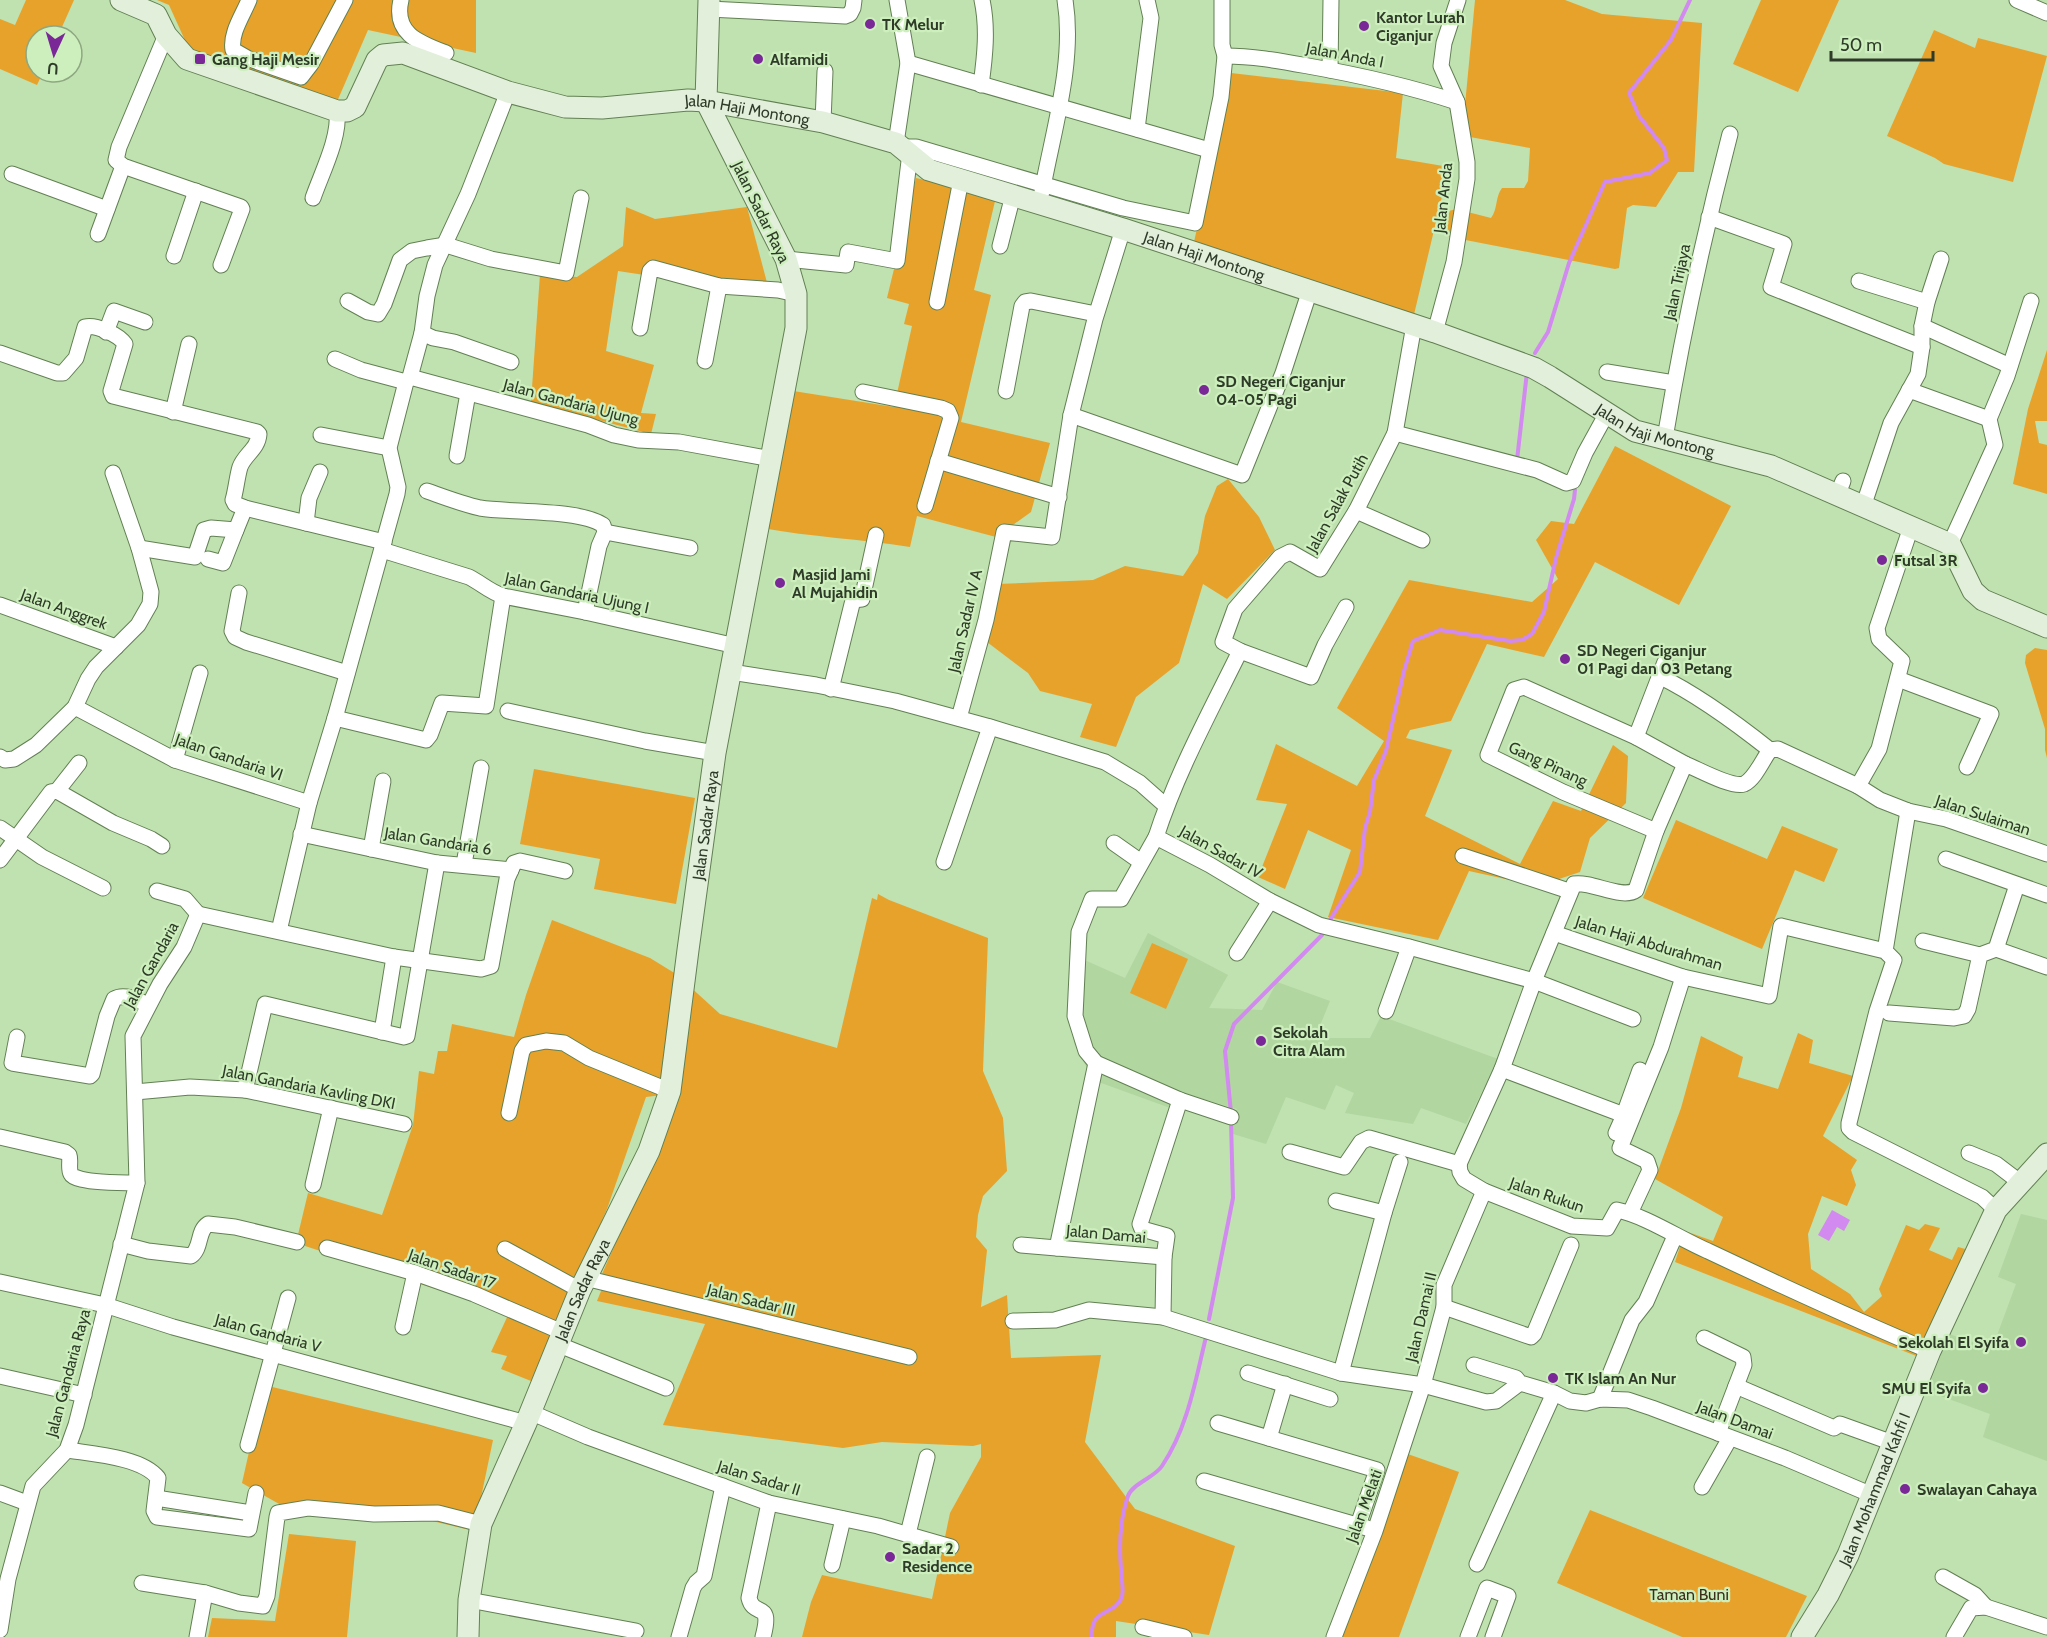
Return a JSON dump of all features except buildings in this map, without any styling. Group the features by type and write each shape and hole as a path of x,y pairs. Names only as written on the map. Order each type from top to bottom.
{"street":[{"path":"121,0 156,15 166,35 178,51 198,64 337,111 338,119 334,139 313,198"},
{"path":"249,0 235,31 233,50 247,58 301,77 311,64 345,0"},
{"path":"401,0 400,18 408,34 416,41 446,53"},
{"path":"709,5 844,16 850,14 854,0"},
{"path":"786,259 846,265 848,252 897,261 908,63 897,0"},
{"path":"981,85 986,51 985,14 982,0"},
{"path":"1042,194 1060,108 1068,21 1065,0"},
{"path":"1137,129 1150,18 1147,0"},
{"path":"903,148 916,147 1042,194 1195,223 1221,97 1225,56 1222,45 1222,0"},
{"path":"1330,70 1331,0"},
{"name":"Jalan Anda","path":"1435,332 1454,262 1467,178 1457,102 1442,66 1444,43 1458,0"},
{"path":"2017,0 2046,10"},
{"name":"Jalan Sadar Raya","path":"468,1637 469,1600 482,1524 583,1284 649,1151 670,1091 691,980 715,753 796,328 796,294 786,259 706,101 709,5"},
{"path":"166,35 119,147 116,160 123,166 237,204 242,209 221,265"},
{"name":"Jalan Haji Montong","path":"337,111 352,110 377,60 383,56 403,53 508,92 566,107 602,108 688,100 706,101 824,122 903,148 929,170 1012,195 1042,194 1123,229 1435,332 1534,368 1635,431 1771,466 1840,488 1863,507 1950,544"},
{"name":"Jalan Anda I","path":"1225,56 1257,57 1330,70 1405,86 1457,102"},
{"path":"908,63 1209,150"},
{"path":"824,122 825,71"},
{"path":"508,92 446,245 435,265 428,289 422,333 389,448 399,487 309,803 279,931 394,957 481,969 491,966 507,879 511,870"},
{"name":"Jalan Trijaya","path":"1665,438 1674,383 1709,217 1730,134"},
{"path":"98,234 123,166"},
{"path":"12,174 107,209"},
{"path":"936,302 961,180"},
{"path":"174,256 196,191"},
{"path":"1000,246 1012,195"},
{"path":"348,300 368,312 378,314 384,304 396,266 404,255 412,251 446,245 491,259 566,273 581,198"},
{"path":"1709,217 1784,244 1771,287 1922,347"},
{"path":"938,461 1059,497 1071,415 1096,314 1123,229"},
{"path":"1863,507 1891,423 1918,374 1922,326 1941,259"},
{"path":"640,328 650,271 653,268 719,285 778,290 796,294"},
{"path":"1859,281 1927,302"},
{"path":"705,361 719,285"},
{"path":"1071,415 1242,475 1283,373 1310,290"},
{"path":"1006,391 1022,306 1025,302 1032,301 1096,314"},
{"path":"2031,302 2010,366 1989,419 1995,445 1950,544 1973,591 1983,600 2047,627"},
{"path":"106,332 114,311 146,322"},
{"path":"0,353 63,373 76,358 85,327 90,326 113,334 125,344 111,391 113,396 257,432 258,441 240,467 233,500 235,504 245,508 223,562 208,559"},
{"name":"Jalan Salak Putih","path":"1240,651 1223,642 1235,609 1280,557 1290,552 1320,569 1356,511 1395,433 1414,326"},
{"path":"1922,326 2010,366"},
{"name":"Jalan Gandaria Ujung","path":"422,333 511,362"},
{"path":"173,412 189,344"},
{"path":"335,359 361,370 408,380"},
{"path":"1607,372 1674,383"},
{"name":"Jalan Gandaria Ujung","path":"408,380 468,393 588,425 614,435 638,440 679,442 771,459"},
{"path":"1909,390 1989,419"},
{"path":"863,392 948,411 951,418 925,506"},
{"path":"457,456 468,393"},
{"path":"1395,433 1537,470 1566,483 1573,481 1607,413"},
{"path":"321,435 389,448"},
{"path":"306,523 309,498 320,472"},
{"path":"0,757 14,759 36,745 75,707 96,667 145,615 151,592 139,548 113,473"},
{"path":"427,491 479,508 585,518 603,525 604,532 585,612"},
{"name":"Jalan Sadar IV A","path":"959,718 986,620 1004,532 1052,537 1059,497"},
{"name":"Jalan Gandaria Ujung I","path":"245,508 383,546 469,578 494,594 736,646"},
{"path":"1356,511 1422,540"},
{"path":"1858,786 1879,750 1902,661 1879,639 1877,628 1911,527"},
{"path":"139,548 195,557 204,530 211,528 236,530"},
{"path":"604,532 690,548"},
{"path":"831,688 853,600 862,599 876,535"},
{"path":"240,592 232,631 235,637 347,673"},
{"path":"335,718 426,740 442,703 486,706 503,596"},
{"name":"Jalan Anggrek","path":"0,605 116,647"},
{"path":"731,672 895,701 1105,762 1140,783 1166,806 1240,651 1311,677 1346,607"},
{"path":"1770,750 1694,696 1662,669 1636,737 1685,764 1732,784 1744,784 1752,777 1770,750 1778,748 1858,786 1880,800 1908,811 1885,951 1894,960 1877,1011 1849,1128 1982,1197 1996,1210"},
{"path":"175,760 200,673"},
{"path":"1898,680 1991,714 1967,767"},
{"name":"Gang Pinang","path":"1636,737 1524,687 1514,690 1488,755 1563,792 1656,831"},
{"name":"Jalan Gandaria VI","path":"75,707 175,760 309,803"},
{"path":"508,711 645,741 715,753"},
{"path":"944,862 990,727"},
{"path":"57,791 79,763"},
{"path":"1290,1152 1344,1167 1361,1142 1370,1138 1459,1164 1502,1069 1569,891 1574,884 1583,882 1624,893 1631,894 1636,890 1656,831 1685,764"},
{"path":"464,864 481,768"},
{"path":"371,849 383,781"},
{"path":"0,860 51,792 57,791 113,823 162,846"},
{"name":"Jalan Sadar IV","path":"1166,806 1156,837 1210,865 1270,901 1319,925 1534,981 1633,1019"},
{"name":"Jalan Sulaiman","path":"1908,811 1946,819 2047,854"},
{"path":"0,828 42,856 103,888"},
{"name":"Jalan Gandaria 6","path":"301,834 437,862 511,870 514,863 520,861 565,871"},
{"path":"1156,837 1126,893 1121,898 1092,899 1079,932 1075,1016 1086,1051 1096,1063 1180,1100 1231,1117"},
{"path":"1114,843 1141,862"},
{"path":"1463,856 1569,891"},
{"path":"1946,859 2047,895"},
{"path":"245,1090 265,1004 407,1036 437,862"},
{"path":"1996,949 2017,885"},
{"path":"157,891 186,899 198,914"},
{"path":"1237,953 1270,901"},
{"name":"Jalan Gandaria","path":"105,1305 137,1183 133,1036 148,1005 184,947 198,914 279,931"},
{"name":"Jalan Haji Abdurahman","path":"1554,933 1683,976 1769,996 1781,926 1885,951"},
{"path":"1923,941 1980,955 1996,949 2047,967"},
{"path":"1386,1011 1409,947"},
{"path":"1889,1013 1954,1018 1964,1016 1968,1009 1980,955"},
{"path":"382,1032 394,957"},
{"path":"1683,976 1662,1047 1620,1148 1647,1161 1650,1170 1630,1213 1867,1325 1930,1351"},
{"path":"17,1036 12,1063 90,1076 93,1074 107,1016 114,999 120,996 126,997 148,1005"},
{"path":"509,1113 522,1051 526,1045 546,1041 564,1043 589,1058 670,1091"},
{"path":"1057,1248 1096,1063"},
{"path":"1502,1069 1624,1115"},
{"path":"1612,1141 1640,1070"},
{"name":"Jalan Gandaria Kavling DKI","path":"135,1092 190,1087 245,1090 404,1124"},
{"path":"1164,1257 1167,1236 1142,1229 1140,1224 1180,1100"},
{"path":"313,1185 331,1108"},
{"path":"0,1137 65,1152 69,1155 70,1172 75,1178 137,1183"},
{"path":"1969,1154 1996,1164 2020,1183"},
{"name":"Jalan Mohammad Kahfi I","path":"1802,1637 1828,1595 1848,1555 1930,1351 1996,1210 2047,1154"},
{"path":"1341,1373 1400,1162"},
{"name":"Jalan Rukun","path":"1459,1164 1464,1179 1484,1191 1572,1226 1607,1228 1617,1210 1630,1213"},
{"name":"Jalan Damai II","path":"1424,1385 1444,1307 1444,1285 1484,1191"},
{"path":"1336,1201 1384,1213"},
{"path":"121,1244 148,1251 191,1256 197,1250 202,1229 208,1224 235,1227 297,1242"},
{"path":"1600,1399 1632,1320 1646,1302 1675,1236"},
{"name":"Jalan Damai","path":"1021,1245 1164,1257 1163,1317"},
{"path":"1444,1307 1531,1337 1571,1245"},
{"name":"Jalan Sadar 17","path":"327,1248 415,1273 474,1294 559,1338 666,1388"},
{"name":"Jalan Sadar III","path":"505,1249 583,1284 909,1357"},
{"path":"403,1327 415,1273"},
{"name":"Jalan Gandaria V","path":"0,1282 105,1305 173,1327 528,1418"},
{"path":"248,1445 288,1298"},
{"name":"Jalan Gandaria Raya","path":"67,1450 84,1395 105,1305"},
{"path":"1013,1321 1055,1320 1089,1310 1163,1317 1341,1373 1424,1385 1486,1402 1496,1401 1520,1383"},
{"path":"1702,1487 1724,1436 1736,1386 1744,1365 1743,1356 1704,1338"},
{"name":"Jalan Damai","path":"1474,1365 1516,1378 1520,1383 1554,1393 1570,1401 1586,1403 1600,1399 1628,1400 1785,1458 1872,1495"},
{"path":"1248,1373 1330,1399"},
{"path":"0,1376 84,1395"},
{"path":"1269,1438 1285,1384"},
{"name":"Jalan Melati","path":"1334,1637 1376,1531 1424,1385"},
{"path":"1736,1386 1834,1428 1840,1424 1893,1443"},
{"path":"1478,1564 1554,1393"},
{"name":"Jalan Sadar II","path":"528,1418 588,1437 769,1503 908,1534 951,1547"},
{"path":"1218,1423 1377,1470 1358,1526"},
{"path":"0,1630 4,1577 33,1486 67,1450 147,1467 158,1478 154,1511 157,1517 249,1529 255,1493"},
{"path":"908,1534 927,1457"},
{"path":"1204,1481 1376,1531"},
{"path":"679,1637 693,1588 704,1576 723,1486"},
{"path":"0,1493 27,1503"},
{"path":"156,1498 251,1513"},
{"path":"763,1637 767,1617 765,1613 751,1604 749,1598 769,1503"},
{"path":"142,1583 205,1593 234,1602 263,1606 267,1596 277,1517 285,1511 308,1508 374,1514 438,1513 482,1524"},
{"path":"832,1565 843,1519"},
{"path":"1943,1577 1975,1595 1986,1607"},
{"path":"1468,1637 1487,1588 1508,1596 1493,1637"},
{"path":"197,1637 205,1593"},
{"path":"469,1600 636,1631"},
{"path":"1954,1637 1971,1608 1986,1607 2047,1627"},
{"path":"1143,1627 1184,1637"}],"shaded area":[{"name":"Sekolah Citra Alam","path":"1148,933 1228,975 1209,1008 1262,1010 1277,982 1330,1001 1315,1038 1370,1038 1381,1016 1498,1059 1466,1124 1421,1108 1413,1124 1345,1113 1354,1093 1336,1085 1325,1110 1286,1097 1266,1144 1230,1133 1237,1109 1190,1095 1184,1113 1093,1080 1074,1043 1070,1003 1080,958 1125,978"},
{"path":"1832,1210 1850,1220 1844,1231 1837,1227 1829,1241 1818,1235"},
{"name":"Sekolah El Syifa","path":"2021,1214 2047,1220 2047,1461 1983,1437 1990,1414 1927,1391 1949,1334 1992,1349 2016,1284 1998,1277"}],"green space":[{"path":"26,0 74,0 63,24 24,24 24,79 0,69 0,19 15,25"},
{"path":"157,0 476,0 476,53 368,30 336,104 193,58 169,5"},
{"path":"1475,0 1565,0 1602,14 1702,23 1694,172 1678,172 1656,207 1633,205 1627,208 1619,268 1450,237 1445,234 1449,211 1456,209 1491,218 1502,188 1524,188 1528,181 1530,148 1470,137 1463,126"},
{"path":"1761,0 1839,0 1798,92 1733,64"},
{"path":"1934,30 1975,48 1978,38 2047,56 2013,182 1944,164 1887,136"},
{"path":"1231,73 1403,93 1396,158 1449,167 1412,323 1194,242"},
{"path":"916,178 996,197 974,290 991,295 961,422 1050,443 1031,512 996,537 917,516 910,547 762,528 787,390 894,407 912,326 904,324 909,304 887,298"},
{"path":"626,207 655,219 747,207 770,294 618,271 606,351 654,365 641,413 656,414 651,434 531,402 540,274 577,277 623,246"},
{"path":"2047,350 2047,421 2035,421 2039,443 2047,445 2047,494 2013,484 2028,409"},
{"path":"1615,446 1731,506 1679,605 1595,562 1544,657 1487,644 1451,721 1410,730 1406,738 1452,750 1425,816 1520,864 1553,801 1581,811 1613,745 1628,756 1626,803 1590,838 1580,872 1538,886 1469,871 1438,940 1328,917 1351,850 1308,830 1285,889 1258,877 1287,804 1256,800 1276,744 1357,786 1384,741 1337,708 1409,580 1532,602 1558,579 1536,540 1551,521 1574,524"},
{"path":"1228,479 1259,517 1275,550 1227,599 1203,584 1179,663 1136,697 1116,747 1080,737 1092,704 1040,691 1028,673 987,642 997,584 1093,580 1125,566 1183,576 1198,553 1205,516 1217,486"},
{"path":"2035,648 2047,650 2047,758 2045,729 2025,663 2026,655"},
{"path":"534,769 695,798 676,904 594,889 600,859 520,844"},
{"path":"1676,820 1767,859 1782,826 1838,849 1824,882 1795,870 1762,949 1643,898"},
{"path":"878,894 988,938 983,1071 1003,1118 1007,1171 983,1196 978,1215 976,1237 987,1250 981,1307 1007,1295 1011,1358 1101,1355 1085,1442 1135,1509 1235,1546 1209,1635 1116,1621 1116,1637 802,1637 811,1602 822,1575 932,1599 950,1513 981,1457 981,1444 973,1446 882,1442 843,1448 663,1425 705,1324 597,1301 607,1276 602,1274 654,1156 670,1094 646,1097 607,1209 531,1381 501,1369 507,1356 491,1352 509,1313 296,1243 308,1193 382,1215 413,1125 419,1071 434,1074 438,1051 447,1051 452,1024 514,1037 552,920 650,958 676,974 720,1014 837,1048 872,898 877,900"},
{"path":"1152,943 1188,959 1166,1009 1130,993"},
{"path":"1798,1033 1813,1040 1809,1063 1853,1076 1823,1136 1857,1160 1851,1170 1856,1185 1847,1206 1822,1196 1808,1234 1811,1269 1850,1294 1864,1312 1882,1296 1879,1289 1906,1225 1919,1230 1925,1224 1940,1228 1929,1250 1952,1260 1958,1247 1969,1250 1919,1357 1675,1262 1685,1231 1713,1241 1723,1217 1655,1179 1681,1108 1701,1036 1743,1057 1738,1077 1778,1089"},
{"path":"264,1385 493,1440 474,1531 428,1520 375,1522 309,1515 288,1509 242,1483"},
{"path":"1402,1452 1459,1472 1399,1637 1334,1637"},
{"name":"Taman Buni","path":"1590,1510 1807,1596 1786,1637 1682,1637 1557,1583"},
{"path":"289,1534 356,1541 347,1637 208,1637 212,1618 275,1621"}],"waterway":[{"path":"1535,353 1548,332 1569,263 1605,182 1650,173 1667,160 1664,148 1639,116 1629,93 1671,40 1690,0"},
{"path":"1517,460 1527,372"},
{"path":"1330,920 1360,872 1374,780 1386,751 1413,641 1440,630 1510,641 1522,640 1532,634 1544,612 1575,490"},
{"path":"1231,1113 1225,1051 1234,1024 1322,935"},
{"path":"1209,1319 1233,1198 1231,1121"},
{"path":"1092,1637 1095,1620 1119,1603 1122,1596 1121,1532 1128,1496 1134,1488 1162,1466 1171,1451 1190,1404 1206,1337"}],"place":[{"name":"TK Melur","path":"870,24"},
{"name":"Kantor Lurah Ciganjur","path":"1364,26"},
{"name":"Gang Haji Mesir","path":"200,59"},
{"name":"Alfamidi","path":"758,59"},
{"name":"SD Negeri Ciganjur 04-05 Pagi","path":"1204,390"},
{"name":"Futsal 3R","path":"1882,560"},
{"name":"Masjid Jami Al Mujahidin","path":"780,583"},
{"name":"SD Negeri Ciganjur 01 Pagi dan 03 Petang","path":"1565,659"},
{"name":"Sekolah Citra Alam","path":"1261,1041"},
{"name":"Sekolah El Syifa","path":"2021,1342"},
{"name":"TK Islam An Nur","path":"1553,1378"},
{"name":"SMU El Syifa","path":"1983,1388"},
{"name":"Swalayan Cahaya","path":"1905,1489"},
{"name":"Sadar 2 Residence","path":"890,1557"}]}
